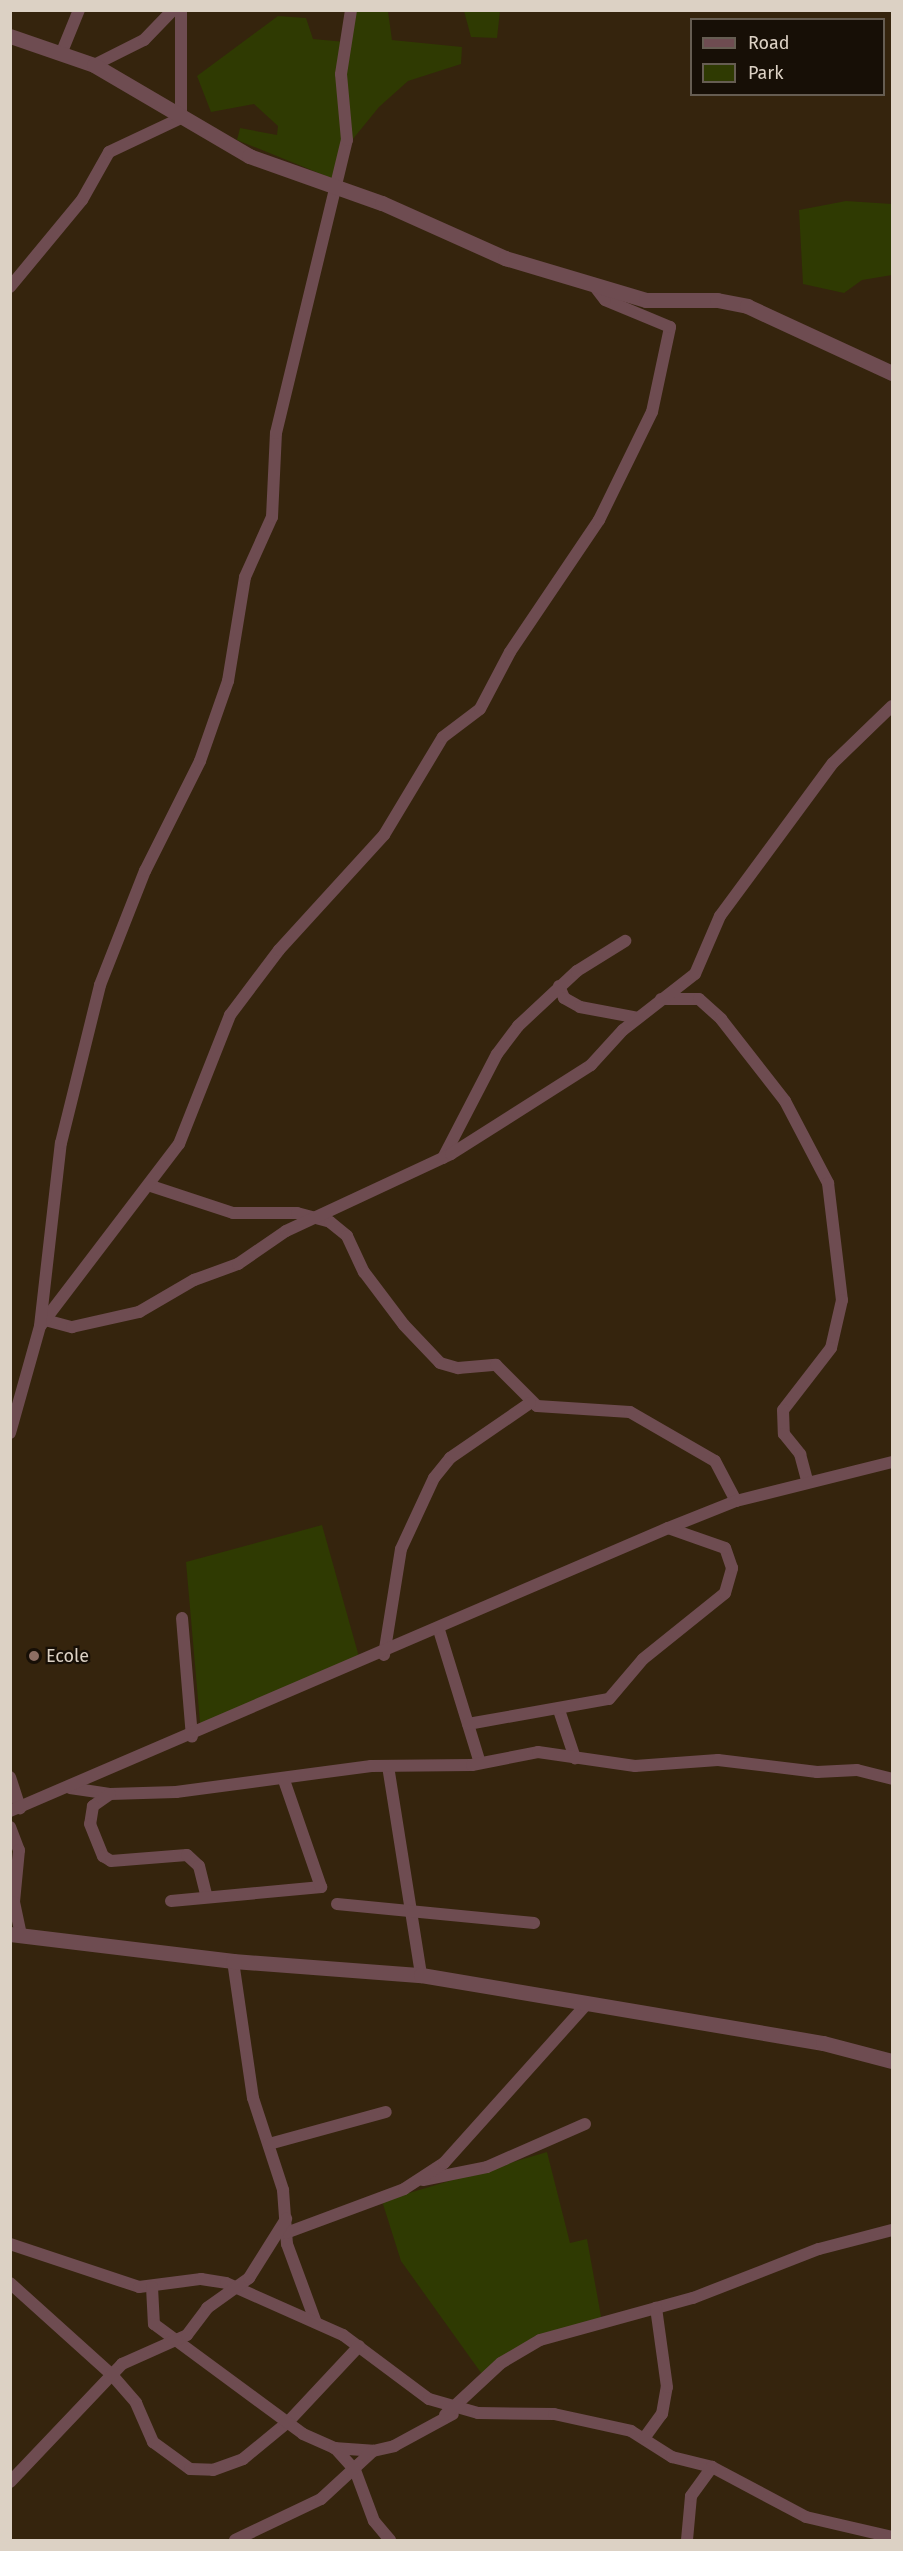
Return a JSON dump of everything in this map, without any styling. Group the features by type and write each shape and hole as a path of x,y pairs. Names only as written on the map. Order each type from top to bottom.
{"street":[{"path":"61,54 79,10"},
{"path":"94,65 144,40 173,10"},
{"path":"181,10 181,118"},
{"path":"10,1433 43,1323 62,1143 100,985 145,871 201,761 228,681 245,578 272,517 276,433 347,140 341,74 351,10"},
{"path":"10,36 94,65 249,156 337,188 505,258 596,288 646,300 717,300 747,306 892,373"},
{"path":"10,287 82,200 109,152 181,118"},
{"path":"43,1323 151,1186 179,1144 230,1015 279,950 384,835 443,737 480,709 510,652 599,520 652,412 670,327 605,300 596,288"},
{"path":"43,1323 72,1327 139,1312 194,1280 238,1264 316,1217 442,1159 591,1065 638,1018 695,974 720,916 833,763 892,706"},
{"path":"442,1159 497,1054 559,986 625,941"},
{"path":"559,986 564,998 580,1007 638,1018"},
{"path":"661,999 699,999 722,1019 785,1101 828,1183 842,1300 831,1348 783,1410 784,1434 800,1454 807,1481"},
{"path":"151,1186 232,1213 316,1217 341,1229 376,1288 440,1363 499,1367 530,1403"},
{"path":"384,1654 401,1549 434,1478 450,1458 530,1403 630,1412 715,1461 736,1502"},
{"path":"10,1777 15,1810 384,1654 668,1527 736,1502 807,1481 892,1462"},
{"path":"468,1724 559,1710 609,1699 644,1659 729,1587 732,1568 725,1548 668,1527"},
{"path":"182,1618 192,1737"},
{"path":"439,1630 480,1763"},
{"path":"559,1710 575,1758"},
{"path":"69,1788 110,1794 284,1780 388,1766 480,1763 531,1752 635,1766 718,1760 822,1772 857,1770 892,1779"},
{"path":"388,1766 413,1910 421,1976"},
{"path":"171,1901 206,1895 321,1887 284,1780"},
{"path":"110,1794 93,1806 90,1824 103,1856 111,1861 187,1855 198,1866 206,1895"},
{"path":"10,1827 19,1850 14,1902 16,1935 233,1961 421,1976 585,2006 823,2043 892,2061"},
{"path":"338,1904 534,1923"},
{"path":"233,1961 244,2055 269,2144 286,2219 286,2234 315,2320"},
{"path":"419,2181 462,2147 585,2006"},
{"path":"269,2144 386,2112"},
{"path":"286,2234 419,2181 487,2167 585,2124"},
{"path":"10,2482 133,2355 178,2340 207,2308 238,2287 263,2260 286,2219"},
{"path":"334,2448 374,2451 407,2440 445,2415 455,2403 527,2346 656,2308 819,2248 892,2230"},
{"path":"10,2244 152,2287 210,2279 238,2287 315,2320 359,2346 423,2396 455,2403 478,2413"},
{"path":"10,2283 112,2376 136,2403 153,2442 190,2469 235,2464 288,2422 359,2346"},
{"path":"152,2287 154,2324 288,2422 334,2448 355,2470 375,2521 390,2541"},
{"path":"645,2437 662,2414 667,2387 656,2308"},
{"path":"445,2415 554,2414 645,2437 677,2459 712,2467 813,2520 892,2537"},
{"path":"235,2541 321,2499 374,2451"},
{"path":"687,2541 691,2496 712,2467"}],"green space":[{"path":"353,11 388,11 392,40 462,47 461,64 408,81 379,107 344,150 336,180 237,140 240,128 277,135 278,126 254,104 211,112 197,76 278,16 306,18 313,39 346,42"},
{"path":"464,11 500,11 497,38 471,37"},
{"path":"846,201 892,204 892,275 862,280 844,293 803,284 799,210"},
{"path":"322,1525 361,1664 201,1734 186,1562"},
{"path":"547,2152 570,2243 587,2239 602,2322 554,2336 484,2377 401,2261 382,2201"}],"place":[{"name":"Ecole","path":"34,1656"}]}
